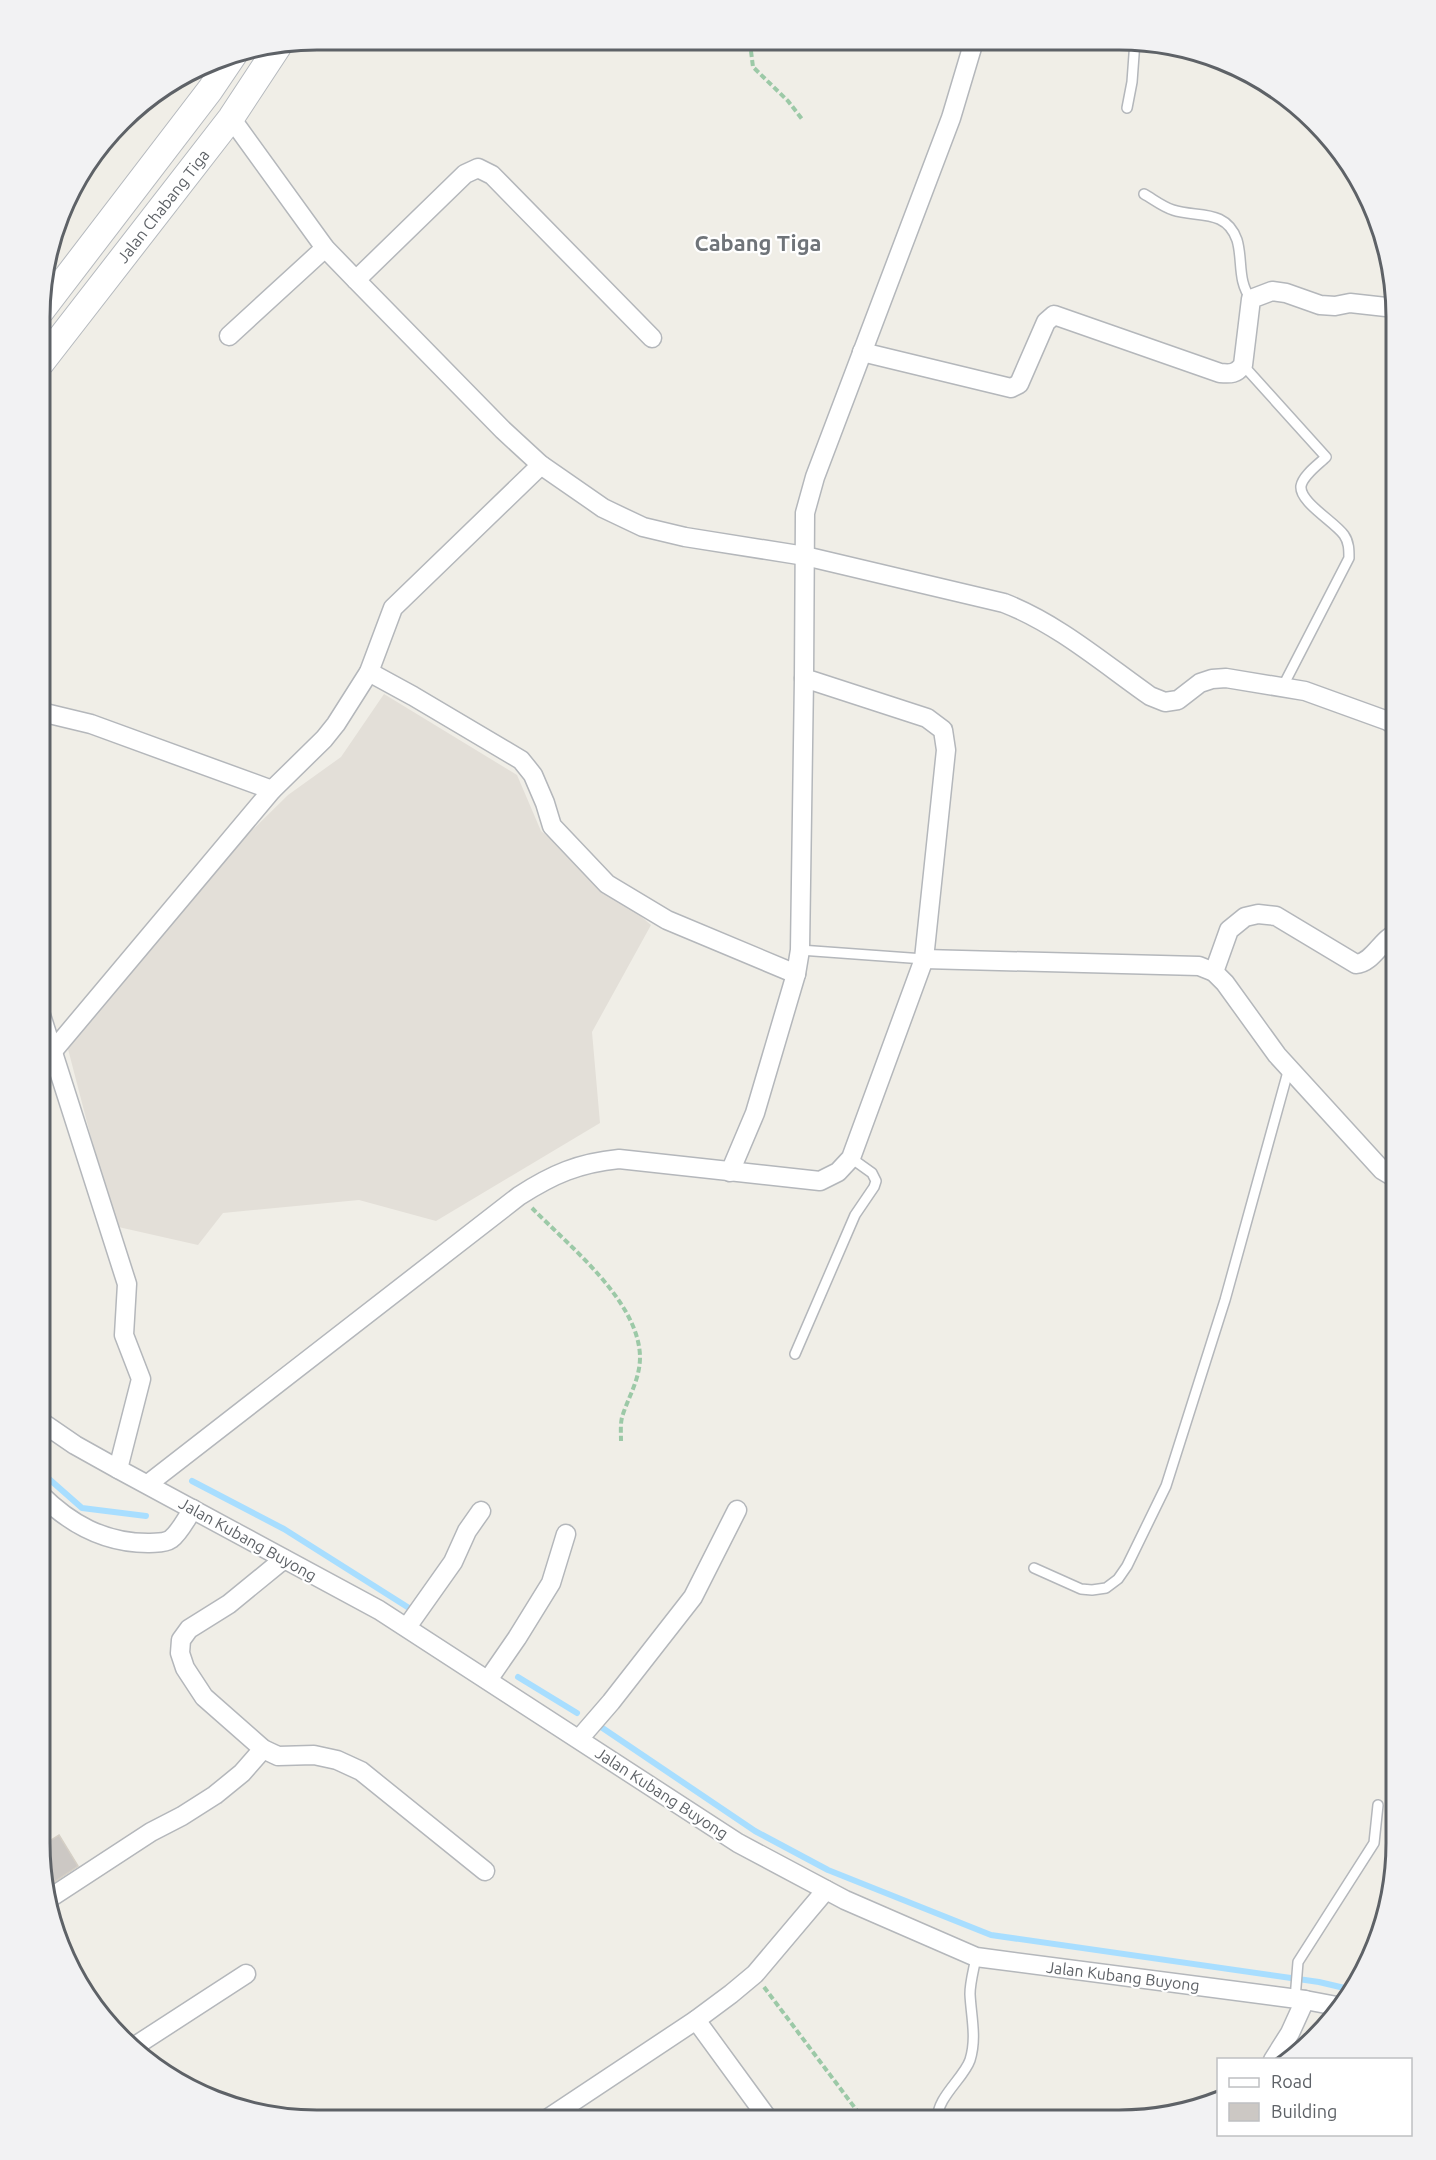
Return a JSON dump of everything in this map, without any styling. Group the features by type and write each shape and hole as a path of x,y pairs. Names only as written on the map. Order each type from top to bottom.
{"main road":[{"name":"Jalan Chabang Tiga","path":"50,351 231,118 273,54"},
{"name":"Jalan Chabang Tiga","path":"50,299 226,66"}],"street":[{"path":"730,1172 755,1113 796,974 800,950 805,513 815,477 951,118 971,50"},
{"path":"231,118 326,248 356,280 503,430 541,465 603,508 643,527 685,537 805,555 1004,603 1026,612 1066,636 1150,696 1165,702 1178,700 1200,683 1226,678 1283,686 1386,720"},
{"path":"356,280 465,174 478,168 492,175 652,338"},
{"path":"229,336 326,248"},
{"path":"862,352 1011,388 1019,384 1046,322 1054,315 1220,373 1232,374 1244,365 1251,299 1272,291 1286,292 1320,304 1335,306 1350,303 1386,307"},
{"path":"53,1051 272,790 324,739 336,724 369,672 393,608 541,465"},
{"path":"369,672 520,760 533,775 552,826 607,884 667,920 796,974"},
{"path":"148,1484 519,1196 546,1179 572,1167 596,1161 620,1159 820,1181 838,1172 851,1158 924,959 946,750 943,730 927,718 804,678"},
{"path":"50,714 91,724 272,790"},
{"path":"1214,972 1228,930 1245,917 1258,914 1276,916 1356,964 1366,961 1386,939"},
{"path":"924,959 1199,966 1214,972 1225,983 1289,1068 1386,1172"},
{"path":"50,1042 128,1284 124,1335 141,1379 118,1469"},
{"name":"Jalan Kubang Buyong","path":"50,1428 118,1469 379,1610 738,1843 826,1890 976,1957 1298,1996 1332,2005"},
{"path":"50,1504 58,1512 104,1538 129,1543 164,1542 171,1539 193,1509"},
{"path":"579,1738 611,1702 693,1597 737,1510"},
{"path":"407,1627 453,1562 467,1532 481,1511"},
{"path":"488,1680 551,1583 566,1534"},
{"path":"284,1559 229,1604 189,1629 181,1640 180,1653 185,1668 204,1697 263,1749 278,1756 314,1755 337,1760 361,1771 485,1871"},
{"path":"55,1895 151,1832 215,1795 242,1773 263,1749"},
{"path":"561,2110 696,2020 755,1974 826,1890"},
{"path":"140,2043 246,1974"},
{"path":"1274,2058 1290,2033 1298,1996"},
{"path":"696,2020 762,2110"}],"lane":[{"path":"1127,108 1132,82 1134,50"},
{"path":"1144,194 1173,210 1211,215 1229,227 1238,242 1242,284 1251,299"},
{"path":"1244,365 1326,457 1301,484 1303,495 1344,535 1349,546 1349,558 1283,686"},
{"path":"800,950 924,959"},
{"path":"1034,1568 1081,1589 1106,1588 1118,1579 1126,1566 1167,1486 1226,1300 1289,1068"},
{"path":"795,1353 855,1215 876,1181 872,1173 851,1158"},
{"path":"1298,1996 1298,1962 1374,1844 1378,1805"},
{"path":"940,2110 970,2061 974,2036 970,1992 976,1957"}],"path":[{"path":"751,51 753,67 788,101 802,119"},
{"path":"519,1196 611,1289 628,1312 640,1357 637,1380 622,1416 621,1441"},
{"path":"755,1974 856,2110"}],"shaded area":[{"path":"384,694 517,775 541,831 651,925 592,1032 600,1123 436,1221 359,1200 223,1213 198,1245 114,1226 68,1049 212,870 288,795 341,757"}],"building":[{"path":"59,1835 78,1866 53,1883 50,1861 50,1841"}],"waterway":[{"path":"50,1480 82,1508 146,1516"},
{"path":"192,1481 284,1529 409,1608"},
{"path":"518,1677 577,1713"},
{"path":"601,1727 755,1831 828,1870 991,1935 1319,1982 1344,1988"}],"district":[{"name":"Cabang Tiga","path":"758,242"}]}
